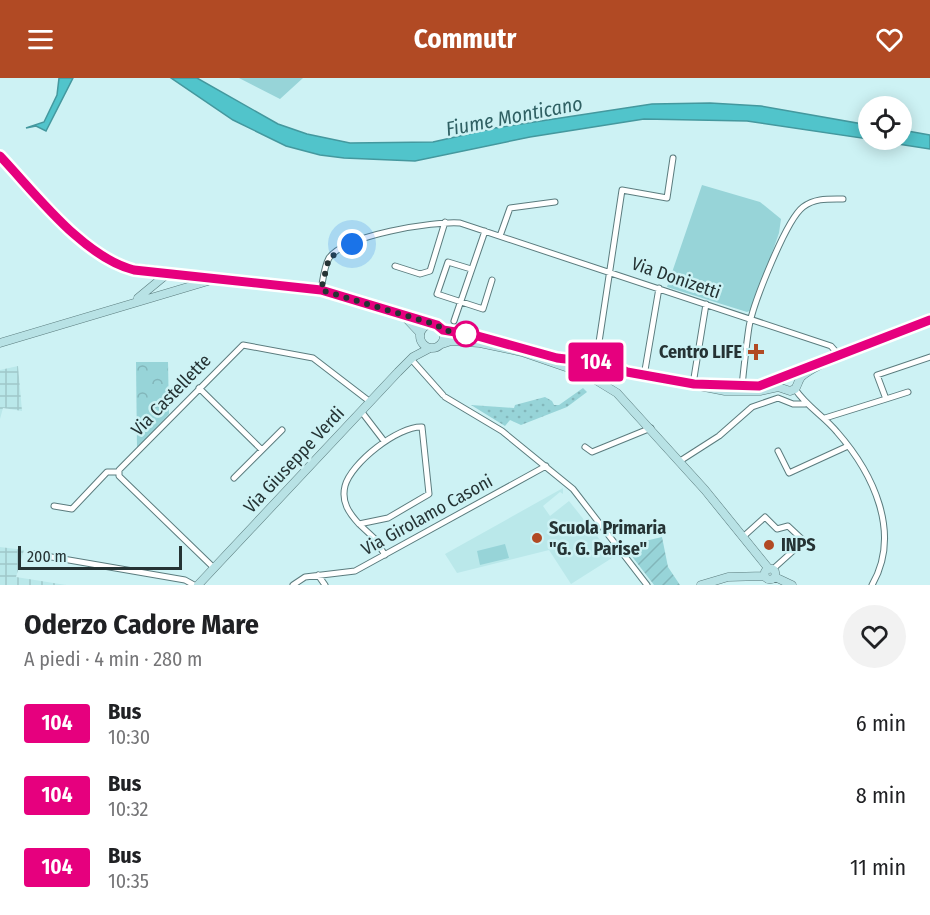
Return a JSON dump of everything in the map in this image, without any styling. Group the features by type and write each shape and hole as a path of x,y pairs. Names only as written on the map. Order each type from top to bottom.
{"main road":[{"path":"0,156 87,246 104,259 134,270 321,290 433,324 443,330 592,363 605,373 609,387"},
{"path":"134,270 143,279 142,294"},
{"path":"161,293 170,283 166,274"},
{"path":"135,301 166,274"},
{"path":"0,343 161,293 220,279"},
{"path":"401,314 430,348 451,341 506,348 586,374 609,387 628,402 680,461 744,536 770,573 791,585"},
{"path":"595,378 605,373 627,372 736,392 783,388 788,391 795,389 799,380 809,372 861,347 930,320"},
{"path":"420,337 425,326 433,324"},
{"path":"442,344 443,330"},
{"name":"Via Giuseppe Verdi","path":"412,358 420,337"},
{"path":"693,384 765,385 838,354 861,347"},
{"name":"Via Giuseppe Verdi","path":"196,585 369,401 412,358 430,348"},
{"path":"586,374 584,368 592,363"},
{"path":"792,374 799,380"},
{"path":"783,378 783,388"},
{"path":"701,585 728,577 770,573"}],"street":[{"path":"592,363 622,190 667,198 673,158"},
{"path":"742,386 752,318 782,236 796,214 819,199 843,200"},
{"path":"500,236 510,208 555,202"},
{"path":"395,266 420,274 430,271 445,222"},
{"name":"Via Donizetti","path":"321,290 326,265 339,250 399,229 445,222 460,223 752,318 831,346 838,354"},
{"path":"454,321 485,231"},
{"path":"471,269 448,262 437,294 483,309 492,280"},
{"path":"644,376 659,288"},
{"path":"693,384 706,304"},
{"name":"Via Castellette","path":"54,506 72,509 107,472 110,470 118,472 243,345 313,358 369,401"},
{"path":"886,399 877,375 930,357"},
{"path":"412,358 444,396 502,431 573,489 647,585"},
{"path":"199,388 262,450"},
{"path":"795,389 805,404 825,418 848,446 867,473 877,495 885,528 880,572 872,585"},
{"path":"825,418 908,392"},
{"path":"680,461 719,436 752,407 777,398 793,404 805,404"},
{"path":"361,411 384,441"},
{"path":"359,524 388,518 424,498 430,489 422,427 384,441 350,475 345,486 345,504 359,524 374,538 384,555"},
{"path":"585,447 592,452 651,428"},
{"path":"234,478 282,430"},
{"path":"778,451 789,473 848,446"},
{"name":"Via Girolamo Casoni","path":"293,585 305,577 355,571 546,466"},
{"path":"118,472 214,568"},
{"path":"744,536 765,517 777,529 788,526 792,528 804,542 770,573"},
{"path":"34,554 185,580 196,585"},
{"path":"318,575 325,585"}],"shaded area":[{"path":"59,78 73,78 46,131 36,126 26,128 44,122 57,95"},
{"path":"171,78 197,78 278,124 307,134 350,143 433,142 495,128 652,104 710,103 761,106 858,123 858,138 747,121 644,119 530,137 415,161 320,155 286,146 233,120"},
{"path":"912,132 930,135 930,149 912,146"},
{"path":"18,366 22,411 3,408 0,419 0,370"},
{"name":"Scuola Primaria \"G. G. Parise\"","path":"563,488 563,494 560,492 543,506 550,516 569,501 612,558 571,584 549,550 457,573 445,554"},
{"path":"0,547 24,550 16,577 66,585 0,585"}],"green space":[{"path":"239,78 303,78 280,99"},
{"path":"702,185 760,202 781,219 779,233 752,310 747,312 667,287"},
{"path":"136,362 168,362 169,414 137,449"},
{"path":"583,388 587,392 567,407 521,425 510,420 505,426 471,405 514,408 515,405 545,397 554,405 559,405"},
{"path":"662,537 668,567 680,585 654,585 624,546"},
{"path":"505,544 509,558 480,565 477,551"}],"bus line":[{"name":"104","path":"0,156 87,246 118,266 134,270 321,290 411,316 452,333 474,335 557,358 600,363 605,368 617,368 627,372 693,384 765,385 783,378 786,374 792,374 850,349 861,347 930,320"}],"place":[{"name":"Centro LIFE","path":"756,352"},
{"name":"Scuola Primaria \"G. G. Parise\"","path":"537,538"},
{"name":"INPS","path":"769,545"}],"route":[{"path":"352,244 329,258 321,290 411,316 452,333 474,335 466,334"}],"water label":[{"name":"Fiume Monticano","path":"514,116"}]}
